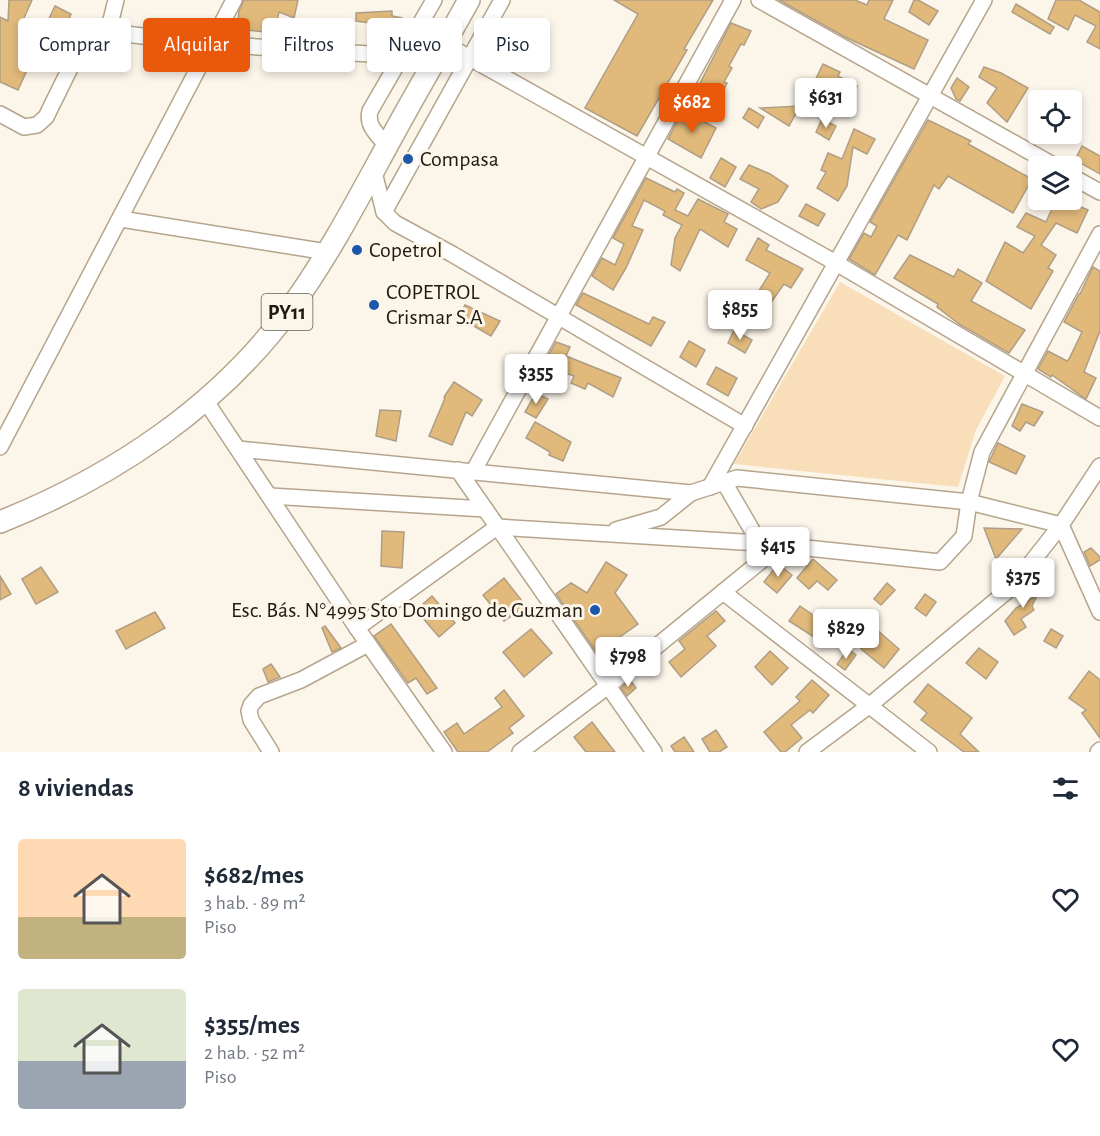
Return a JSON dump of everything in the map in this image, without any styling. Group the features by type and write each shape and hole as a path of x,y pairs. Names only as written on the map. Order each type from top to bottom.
{"highway":[{"name":"PY11","path":"459,18 469,0"},
{"name":"PY11","path":"0,522 64,494 104,473 146,446 205,400 252,355 291,307 327,252 429,72"}],"street":[{"path":"112,18 116,0"},
{"path":"224,18 234,0"},
{"path":"424,18 434,0"},
{"path":"384,212 502,0"},
{"path":"466,471 559,317 733,0"},
{"path":"759,0 1036,156"},
{"path":"717,484 745,426 984,0"},
{"path":"250,47 367,55"},
{"path":"462,54 836,263 1100,418"},
{"path":"0,114 24,127 37,125 46,117 68,72"},
{"path":"0,447 196,72"},
{"path":"387,146 370,126 368,117 392,72"},
{"path":"374,172 384,212 395,224 745,426"},
{"path":"1082,182 1100,192"},
{"path":"121,219 327,252"},
{"path":"357,628 497,526 759,543 940,562 964,537 969,502 982,452 1100,234"},
{"path":"205,400 357,628 444,752"},
{"path":"237,449 691,493"},
{"path":"807,752 870,705 1012,587 1061,525 1100,466"},
{"path":"466,471 485,509 654,752"},
{"path":"604,533 661,517 691,493 737,478 969,502 1061,525"},
{"path":"520,752 608,686 767,556 717,484"},
{"path":"270,496 485,509"},
{"path":"1061,525 1100,612"},
{"path":"723,592 929,752"},
{"path":"271,752 251,720 249,711 259,696 301,680 368,644"}],"shaded area":[{"path":"840,282 1005,376 976,430 958,487 734,464"}],"building":[{"path":"9,0 32,0 24,18 18,18 18,72 26,72 18,90 0,82 0,17 8,21"},
{"path":"244,0 298,0 294,18 279,12 278,18 262,18 262,32 250,30 250,18 238,18"},
{"path":"614,0 713,0 637,136 585,108 638,14"},
{"path":"779,0 855,0 867,5 869,0 893,0 884,19 928,40 914,69 847,38"},
{"path":"914,0 938,11 929,25 909,12"},
{"path":"1056,0 1079,0 1100,12 1100,49 1087,42 1096,26 1075,15 1068,30 1048,19"},
{"path":"1016,4 1054,27 1050,34 1012,12"},
{"path":"55,6 71,14 69,18 49,18"},
{"path":"392,11 392,16 402,18 367,18 367,23 356,21 356,13"},
{"path":"731,23 751,31 729,66 732,68 724,82 727,83 717,105 697,89"},
{"path":"823,64 840,72 838,76 857,86 848,103 828,95 823,104 809,93"},
{"path":"984,67 1001,73 1028,88 1007,122 987,103 997,88 979,77"},
{"path":"957,78 969,87 960,101 956,99 951,88"},
{"path":"800,106 789,126 760,108"},
{"path":"749,108 764,117 758,128 743,118"},
{"path":"683,110 716,128 701,158 668,139"},
{"path":"822,119 836,126 829,140 816,132"},
{"path":"928,120 971,141 968,144 1028,177 1028,186 1013,213 948,176 939,189 934,185 907,240 898,235 875,275 849,259 864,233 871,237 877,226 870,222"},
{"path":"854,129 875,139 867,154 853,147 847,186 838,201 817,188 826,172 821,170 828,153 842,159"},
{"path":"1082,146 1100,156 1100,174 1082,164 1082,156 1077,156"},
{"path":"721,158 736,167 725,187 710,178"},
{"path":"749,165 770,174 788,186 778,202 761,209 751,202 759,189 740,179"},
{"path":"646,178 675,192 677,189 684,193 675,210 688,216 698,199 728,214 724,222 737,229 728,247 700,229 680,271 671,265 675,238 682,225 663,215 665,211 644,200 632,226 643,230 613,290 592,276 602,258 615,265 624,244 613,238"},
{"path":"806,204 825,214 818,226 799,216"},
{"path":"1082,208 1088,210 1077,233 1056,223 1041,245 1056,255 1048,268 1053,271 1031,309 986,281 1005,242 1023,253 1035,236 1017,227 1026,213 1046,222 1051,210 1082,210"},
{"path":"758,238 769,245 766,250 803,269 791,288 784,284 772,301 769,299 759,318 744,309 750,294 755,297 770,273 746,260"},
{"path":"910,255 954,277 958,269 982,283 971,301 1025,330 1009,353 959,324 937,307 938,304 894,278"},
{"path":"1093,267 1100,271 1100,331 1084,372 1096,378 1086,399 1052,375 1051,377 1038,369 1048,351 1067,361 1069,359 1082,332 1064,322"},
{"path":"583,293 649,324 653,317 665,322 651,346 576,305"},
{"path":"465,305 500,321 491,336 458,317"},
{"path":"734,330 752,340 745,353 728,343"},
{"path":"689,341 705,350 696,367 680,357"},
{"path":"556,342 570,347 566,356 621,378 613,397 588,383 585,389 571,383 574,376 543,365"},
{"path":"716,367 737,378 728,396 707,384"},
{"path":"454,382 482,400 472,416 466,412 452,445 429,436 444,397"},
{"path":"536,393 548,399 536,418 525,412"},
{"path":"1022,404 1043,412 1034,426 1026,422 1020,431 1012,426"},
{"path":"380,410 401,411 396,441 376,436"},
{"path":"535,422 571,442 563,461 549,455 550,452 526,438"},
{"path":"998,443 1025,456 1016,474 989,462"},
{"path":"984,528 1022,529 996,559"},
{"path":"382,531 404,532 402,568 381,566"},
{"path":"1091,548 1100,560 1090,566 1084,552"},
{"path":"813,559 837,580 828,590 817,581 809,589 797,578"},
{"name":"Esc. Bás. N°4995 Sto Domingo de Guzman","path":"606,562 627,575 615,593 638,624 597,653 556,594 571,583 587,593"},
{"path":"778,564 792,575 777,593 764,582"},
{"path":"41,567 58,592 36,604 22,579"},
{"path":"0,576 11,594 0,600"},
{"path":"504,578 526,606 504,621 483,595"},
{"path":"1031,579 1042,585 1032,606 1034,610 1021,619 1026,627 1014,635 1005,621 1016,608 1036,596 1023,589"},
{"path":"887,583 895,590 881,605 874,599"},
{"path":"925,594 936,602 926,616 915,608"},
{"path":"432,596 455,623 439,637 416,610"},
{"path":"800,606 845,637 838,646 827,638 822,642 789,621"},
{"path":"716,611 725,621 707,636 716,646 681,677 669,662 685,649 679,641"},
{"path":"155,612 165,628 126,649 116,631"},
{"path":"391,624 437,688 427,694 416,678 408,683 374,636"},
{"path":"325,626 341,648 332,652 322,628"},
{"path":"531,629 552,653 524,677 503,652"},
{"path":"1051,629 1063,636 1056,648 1044,641"},
{"path":"877,630 899,649 884,668 861,649"},
{"path":"979,648 998,662 986,679 966,663"},
{"path":"848,649 856,655 845,670 837,664"},
{"path":"770,651 788,668 772,685 755,667"},
{"path":"271,664 280,677 268,682 263,669"},
{"path":"1089,671 1100,680 1100,738 1082,713 1086,710 1069,698"},
{"path":"630,680 636,688 627,696 621,688"},
{"path":"812,680 829,695 813,713 810,710 791,725 802,738 785,752 781,752 764,732 800,701 796,697"},
{"path":"928,684 972,718 960,734 979,752 964,752 921,720 927,713 914,702"},
{"path":"504,690 524,716 509,728 513,733 487,752 458,752 444,732 457,723 464,734 502,707 495,698"},
{"path":"592,722 615,752 586,752 574,737"},
{"path":"716,730 727,747 719,752 710,752 702,739"},
{"path":"684,737 694,752 675,752 671,746"}],"place":[{"name":"Compasa","path":"408,159"},
{"name":"Copetrol","path":"357,250"},
{"name":"COPETROL Crismar S.A","path":"374,305"},
{"name":"Esc. Bás. N°4995 Sto Domingo de Guzman","path":"595,610"}]}
